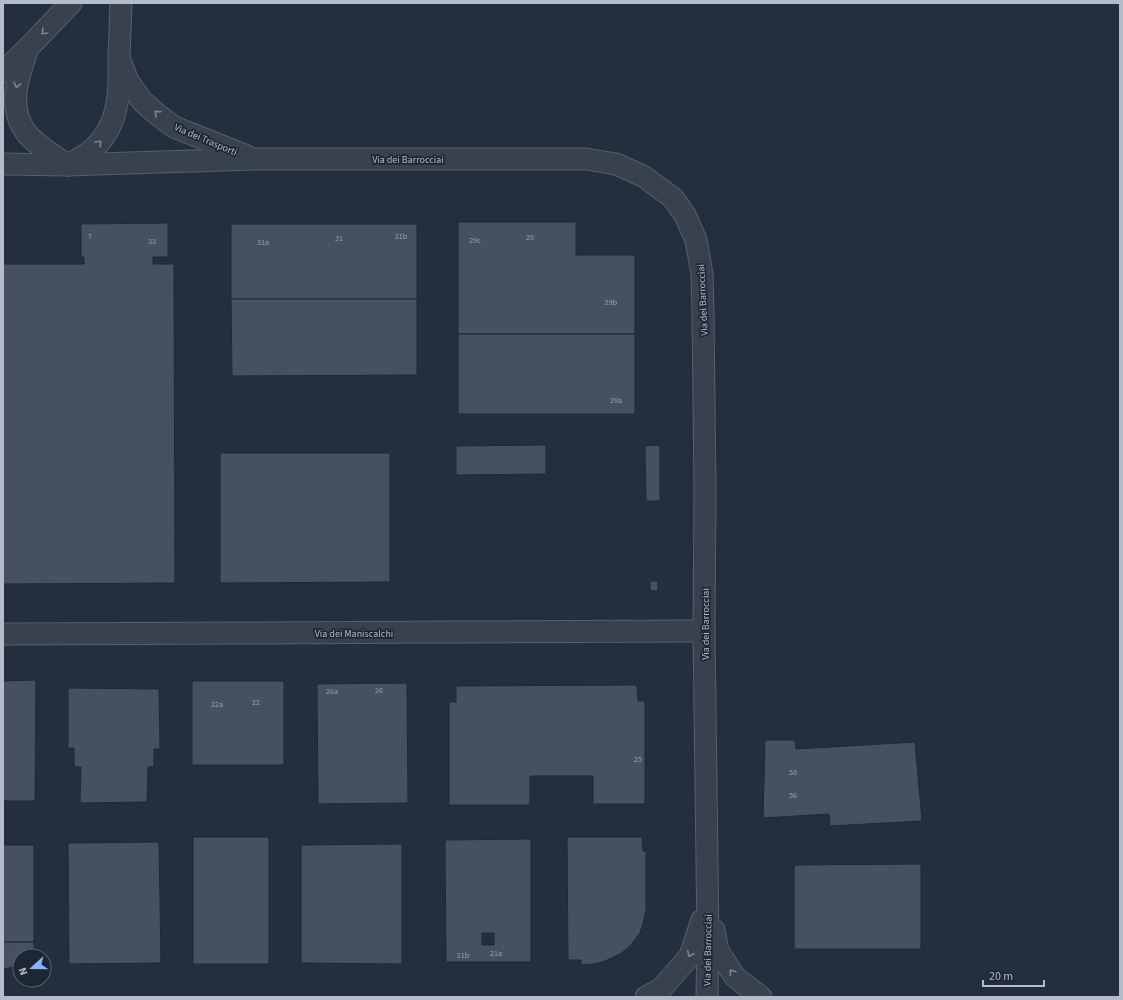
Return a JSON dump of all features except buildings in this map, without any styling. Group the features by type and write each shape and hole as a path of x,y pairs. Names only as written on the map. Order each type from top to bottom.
{"street":[{"path":"3,72 28,48 70,3"},
{"name":"Via dei Trasporti","path":"67,165 90,151 104,138 117,108 120,84 119,58 121,3"},
{"path":"28,48 16,92 16,108 20,123 29,136 67,165"},
{"name":"Via dei Trasporti","path":"119,58 128,81 142,100 174,127 255,159"},
{"name":"Via dei Barrocciai","path":"67,165 255,159 586,158 616,164 643,176 673,198 685,215 696,240 702,274 704,313 704,631 708,904 707,997"},
{"path":"3,164 67,165"},
{"name":"Via dei Maniscalchi","path":"3,634 704,631"},
{"name":"Via dei Barrocciai","path":"646,997 661,989 690,956 708,904"},
{"name":"Via dei Barrocciai","path":"708,904 718,951 735,977 761,997"}]}
